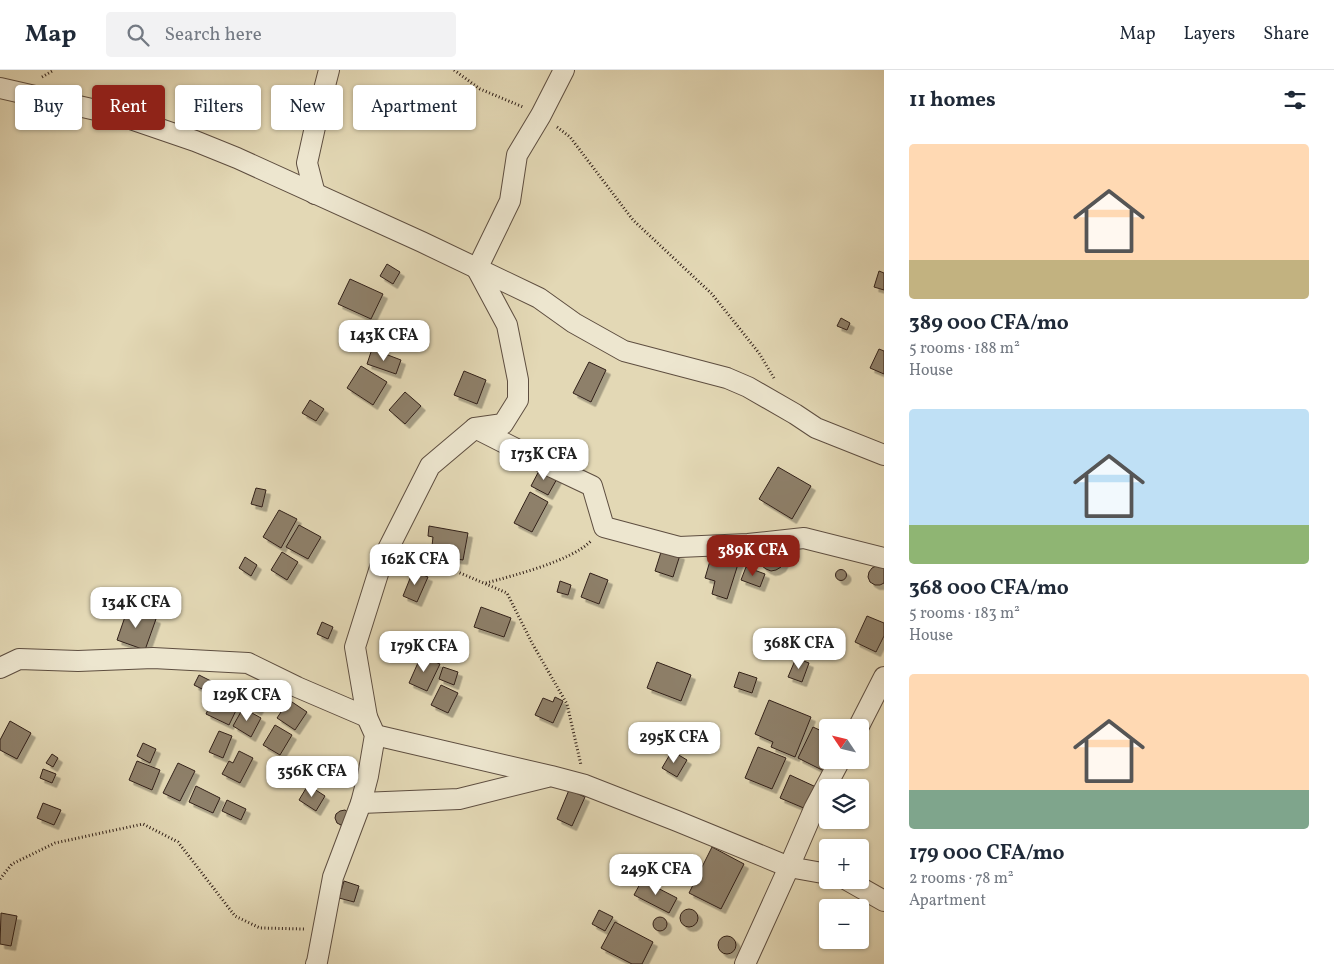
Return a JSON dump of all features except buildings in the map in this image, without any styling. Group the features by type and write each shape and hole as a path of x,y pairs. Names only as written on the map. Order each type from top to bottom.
{"street":[{"path":"315,194 307,163 329,70"},
{"path":"476,269 510,201 517,155 541,115 564,70"},
{"path":"0,88 122,116 237,158 422,242 539,298 574,323 624,351 727,378 748,387 816,428 884,455"},
{"path":"316,964 333,877 361,803 375,736 366,717 354,647 382,561 430,466 475,428 503,424 518,400 518,380 507,325 476,269"},
{"path":"475,428 592,486 604,527 680,547 748,544 804,538 884,558"},
{"path":"0,668 19,659 78,661 153,658 248,662 297,688 366,717"},
{"path":"863,719 884,677"},
{"path":"375,736 585,785 678,820 790,868 819,873"},
{"path":"745,964 790,868 814,809 835,769"},
{"path":"361,803 459,800 551,776"},
{"path":"863,889 884,901"}],"path":[{"path":"454,70 480,88 541,115 570,137 633,220 712,294 759,353 777,384"},
{"path":"485,583 519,574 565,558 585,547 604,527"},
{"path":"382,561 404,556 452,570 507,593 532,643 567,704 585,785"},
{"path":"0,879 12,864 55,843 143,824 178,842 235,916 260,928 323,929"}]}
